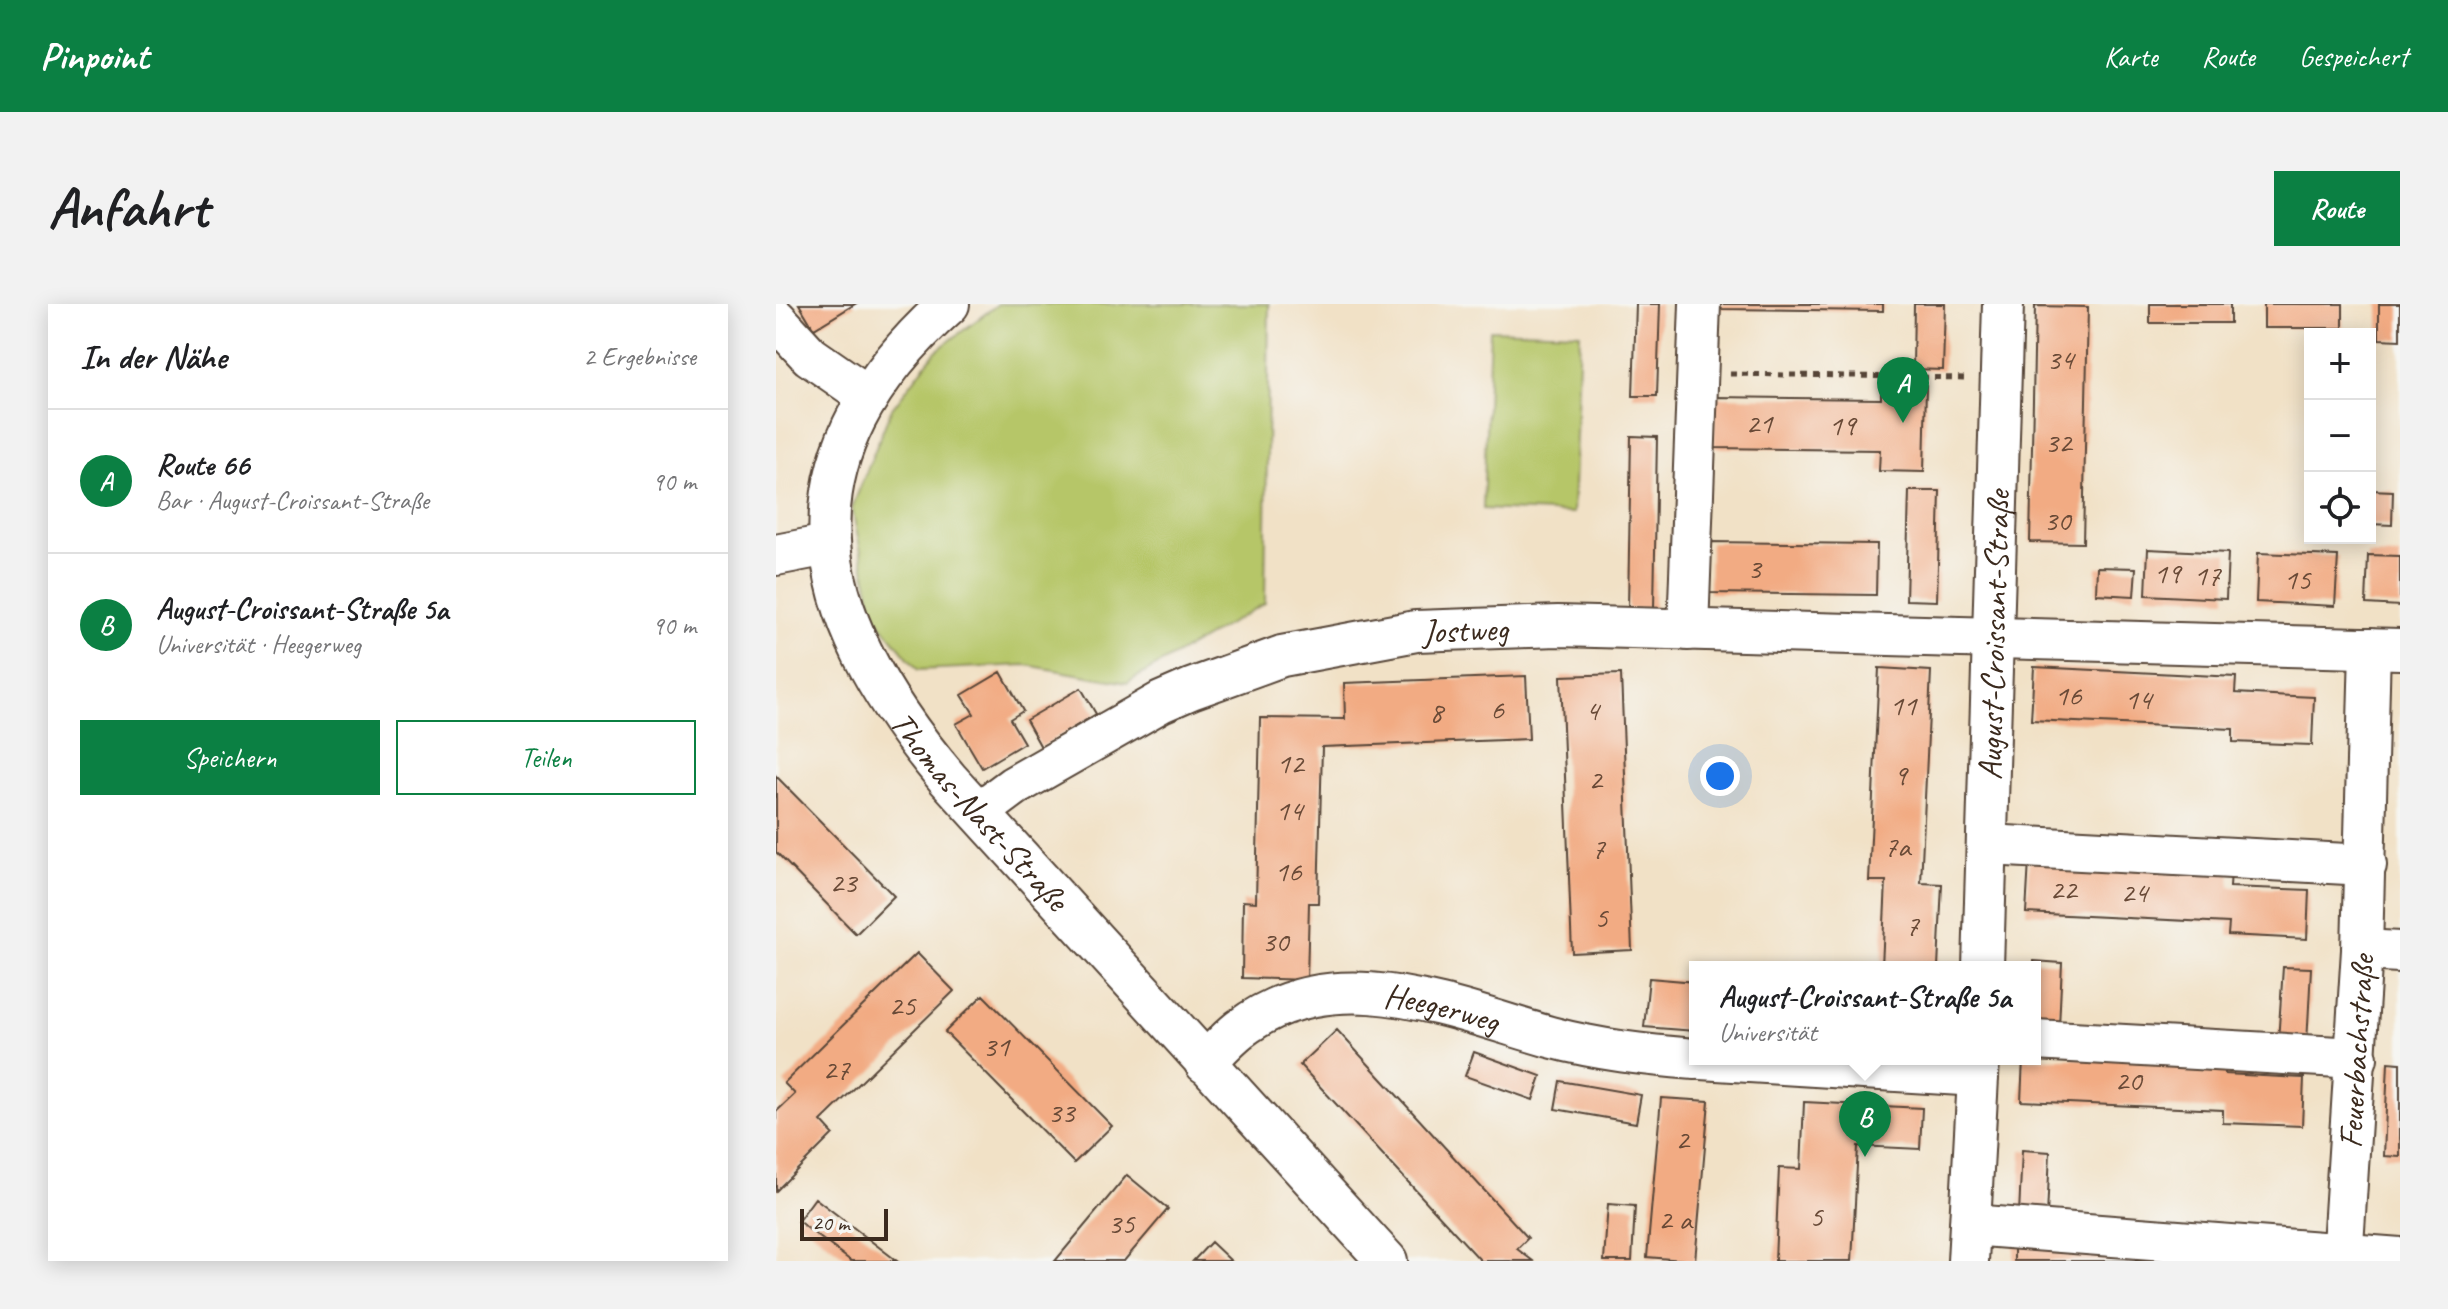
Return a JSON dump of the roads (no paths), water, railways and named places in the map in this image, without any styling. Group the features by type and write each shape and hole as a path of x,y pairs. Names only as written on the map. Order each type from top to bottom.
{"street":[{"name":"Thomas-Nast-Straße","path":"949,304 906,341 859,390 829,450 821,478 816,519 817,547 843,626 883,699 979,812 1387,1261"},
{"path":"1688,630 1700,304"},
{"name":"August-Croissant-Straße","path":"1983,961 2003,304"},
{"path":"776,319 810,356 859,390"},
{"path":"776,555 817,547"},
{"name":"Jostweg","path":"979,812 1014,786 1161,702 1293,653 1416,631 1458,628 1688,630 2385,649"},
{"name":"Feuerbachstraße","path":"2342,1258 2357,1058 2381,951 2366,865 2385,649"},
{"path":"1988,845 2366,865"},
{"name":"Heegerweg","path":"1205,1063 1239,1029 1274,1009 1307,998 1373,993 1420,997 1619,1053 1689,1058"},
{"path":"2041,1040 2357,1058"},
{"name":"Heegerweg","path":"1909,1065 1979,1067"},
{"path":"1979,1067 1969,1243 2400,1258"}],"place":[{"name":"Route 66","path":"1903,423"},
{"name":"August-Croissant-Straße 5a","path":"1865,1157"}]}
